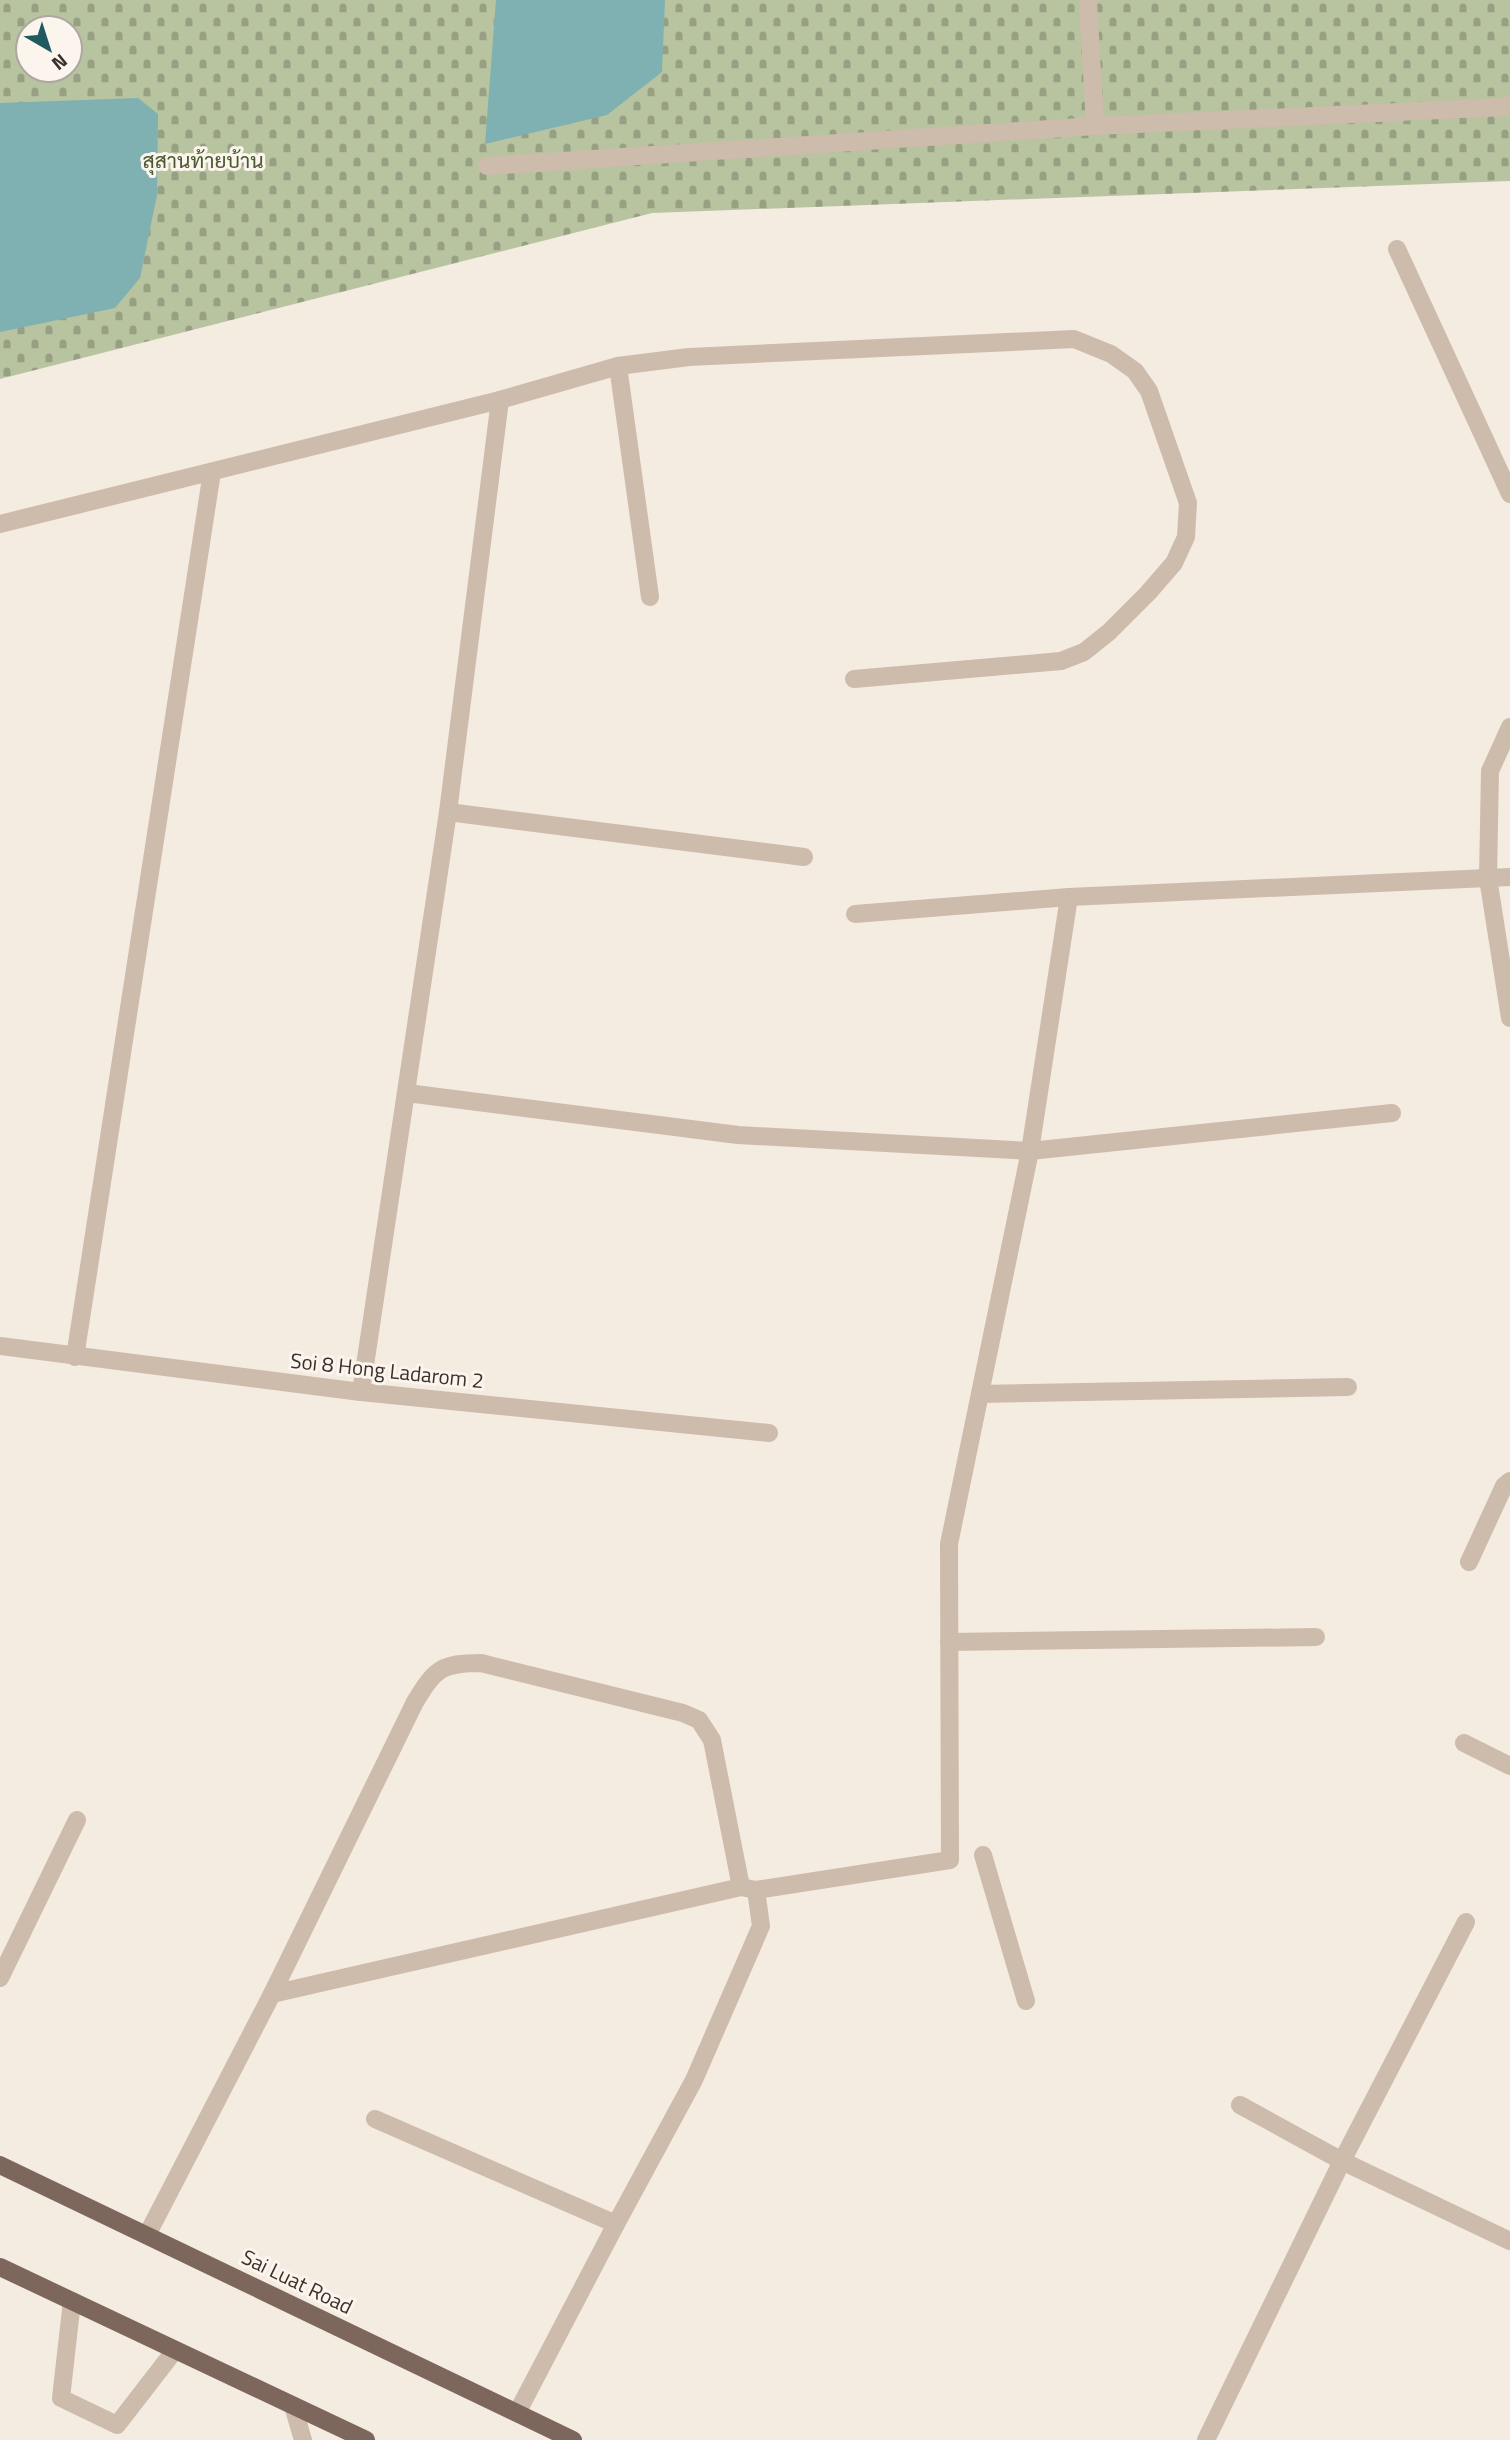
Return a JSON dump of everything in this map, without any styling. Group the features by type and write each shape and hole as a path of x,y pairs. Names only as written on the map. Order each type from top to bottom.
{"main road":[{"name":"Sai Luat Road","path":"0,2165 573,2440"},
{"path":"0,2267 366,2440"}],"street":[{"path":"1088,0 1095,126"},
{"path":"487,166 1095,126 1505,107 1510,104"},
{"path":"1396,249 1510,494"},
{"path":"0,524 500,400 618,366 689,357 1074,339 1111,354 1135,370 1149,391 1188,503 1186,537 1174,563 1148,593 1109,632 1084,652 1061,661 854,679"},
{"path":"618,366 650,597"},
{"path":"361,1392 448,812 500,400"},
{"path":"75,1357 212,472"},
{"path":"1510,727 1490,771 1488,878 1510,1018"},
{"path":"448,812 804,857"},
{"path":"855,914 1069,897 1510,877"},
{"path":"272,1994 748,1889 950,1860 949,1544 1030,1150 1069,897"},
{"path":"407,1093 738,1135 1030,1150 1392,1113"},
{"name":"Soi 8 Hong Ladarom 2","path":"0,1346 361,1392 769,1433"},
{"path":"980,1394 1348,1387"},
{"path":"1469,1562 1504,1486 1510,1481"},
{"path":"948,1642 1316,1637"},
{"path":"148,2235 272,1994 415,1702 432,1675 457,1663 481,1663 683,1713 699,1720 712,1740 748,1889 761,1926 694,2080 517,2413"},
{"path":"1464,1743 1510,1766"},
{"path":"0,1978 77,1820"},
{"path":"983,1855 1026,2001"},
{"path":"1206,2440 1342,2161 1466,1922"},
{"path":"1240,2105 1342,2161 1510,2241"},
{"path":"375,2119 616,2224"},
{"path":"72,2301 61,2398 117,2425 176,2350"},
{"path":"293,2406 303,2440"}],"green space":[{"name":"สุสานท้ายบ้าน","path":"0,0 1510,0 1510,181 652,213 0,379"}],"water":[{"path":"496,0 665,0 662,72 607,115 485,144"},
{"path":"138,98 158,114 157,195 140,278 115,308 0,332 0,103"}]}
